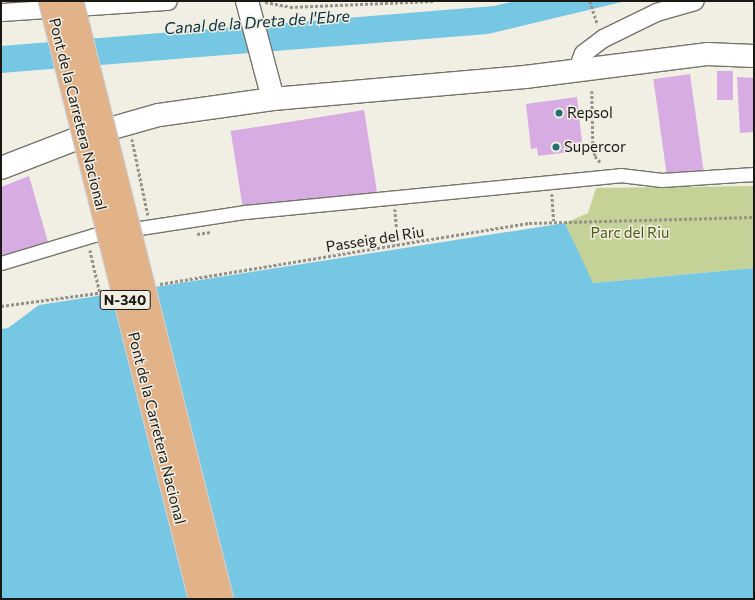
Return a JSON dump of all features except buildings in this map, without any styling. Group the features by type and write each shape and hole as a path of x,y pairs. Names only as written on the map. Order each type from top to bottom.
{"highway":[{"name":"Pont de la Carretera Nacional","path":"50,1 200,599"},
{"name":"Pont de la Carretera Nacional","path":"72,1 222,599"}],"street":[{"path":"1,12 168,1"},
{"path":"576,71 582,54 603,38 656,12 694,1"},
{"path":"254,6 273,99"},
{"path":"6,164 128,121 273,99 576,71 707,54 754,56"},
{"path":"1,263 87,238 245,212 393,196 603,177 662,180 754,174"}],"path":[{"path":"254,6 290,7 434,1"},
{"path":"590,1 594,13"},
{"path":"592,91 593,143 595,156 602,164 603,177"},
{"path":"128,121 151,227"},
{"path":"552,181 554,221"},
{"path":"393,196 398,246"},
{"name":"Passeig del Riu","path":"154,285 554,221 754,217"},
{"path":"87,238 100,293"},
{"path":"1,306 108,292"}],"green space":[{"name":"Parc del Riu","path":"754,186 754,268 592,283 565,223 588,213 596,188"}],"water":[{"path":"515,1 626,1 488,34 1,73 1,46 494,6"},
{"path":"565,223 593,283 754,268 754,599 1,599 1,329 8,328 39,305"}],"place":[{"name":"Repsol","path":"559,113"},
{"name":"Supercor","path":"556,147"}],"water label":[{"name":"Canal de la Dreta de l'Ebre","path":"257,22"}]}
